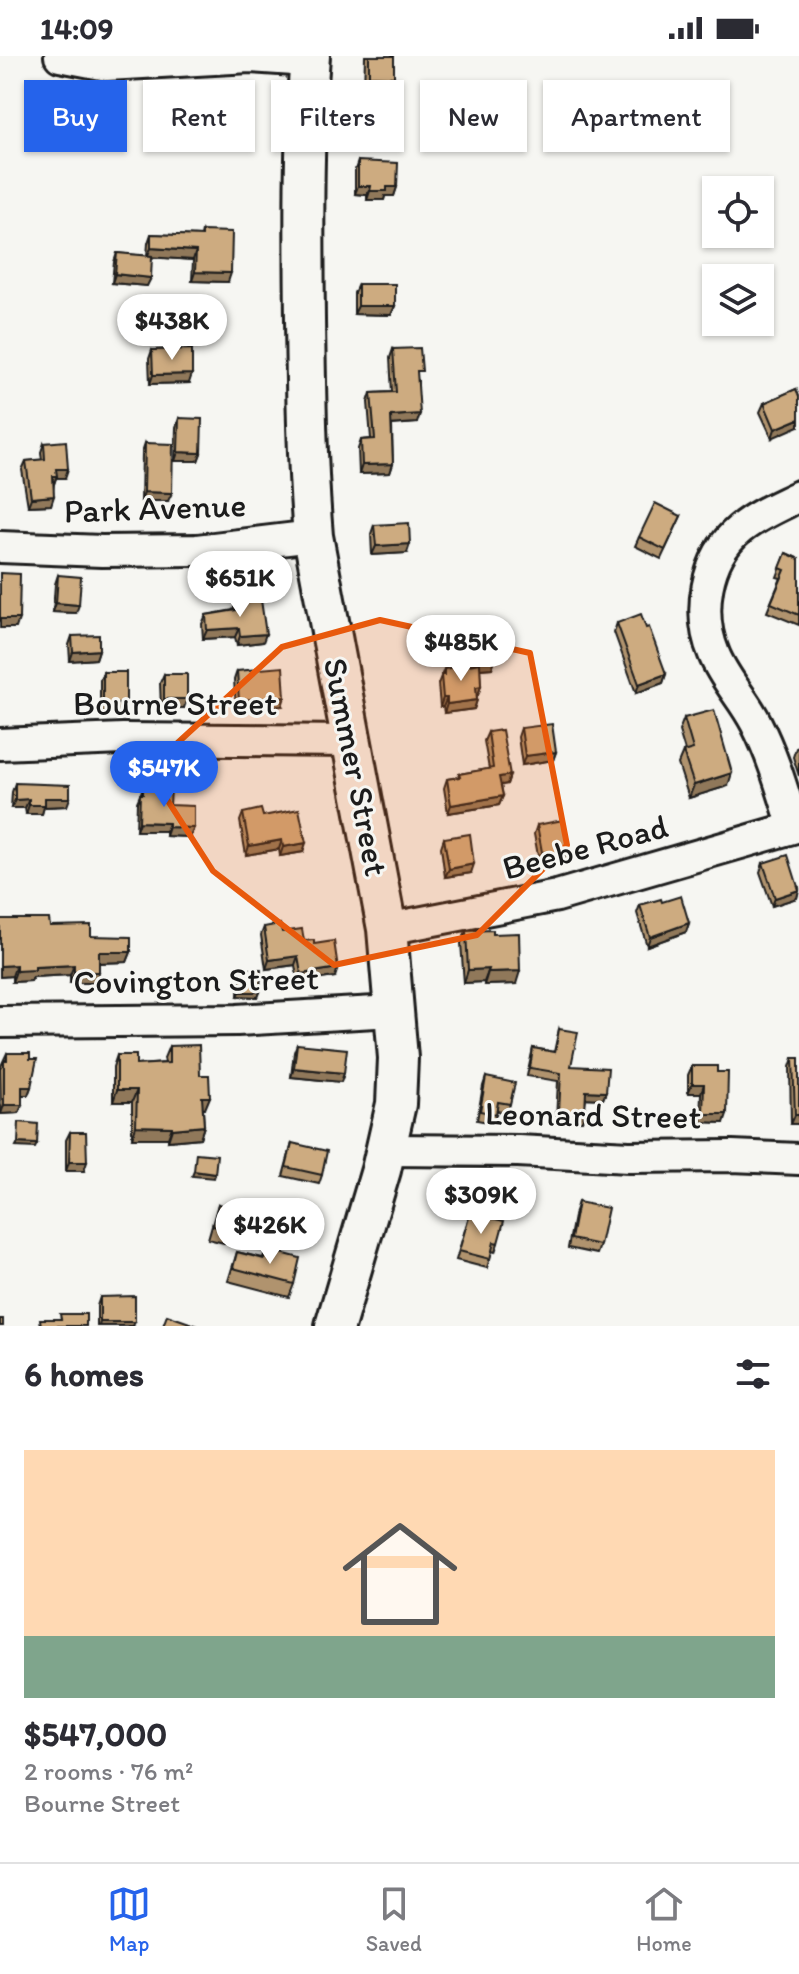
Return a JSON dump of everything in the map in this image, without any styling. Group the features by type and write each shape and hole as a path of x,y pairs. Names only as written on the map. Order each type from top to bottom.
{"main road":[{"name":"Summer Street","path":"309,58 305,137 309,491 313,536 387,929 399,1081 385,1150 335,1326"}],"street":[{"path":"60,56 107,65 250,57 309,58"},
{"path":"797,826 764,738 714,656 706,624 706,608 710,576 724,545 758,517 799,496"},
{"name":"Park Avenue","path":"0,547 181,550 313,536"},
{"name":"Bourne Street","path":"0,744 123,739 351,741"},
{"name":"Beebe Road","path":"387,929 557,896 797,826"},
{"name":"Covington Street","path":"0,1022 237,1020 393,1011"},
{"name":"Leonard Street","path":"385,1150 799,1159"}],"highlighted area":[{"path":"380,620 530,653 567,845 477,935 334,965 213,871 148,770 282,647"}],"building":[{"path":"369,56 394,56 394,77 369,76"},
{"path":"358,161 398,163 397,187 387,187 387,191 370,191 371,186 358,186"},
{"path":"202,231 232,232 231,273 195,272 196,251 151,248 151,234 202,236"},
{"path":"117,253 152,256 151,278 115,274"},
{"path":"358,284 395,284 395,306 358,306"},
{"path":"420,348 422,371 417,371 420,414 391,416 393,464 362,465 361,440 375,439 371,393 396,392 393,349"},
{"path":"192,349 192,374 153,375 152,350"},
{"path":"796,389 799,419 775,429 764,403"},
{"path":"179,418 202,419 201,453 178,452"},
{"path":"66,441 68,469 56,469 57,476 53,476 54,496 31,498 26,461 45,459 44,443"},
{"path":"145,443 173,444 172,493 144,492"},
{"path":"655,503 681,516 665,550 639,537"},
{"path":"409,523 410,544 376,546 374,525"},
{"path":"786,553 799,559 799,615 771,603 785,570 780,568"},
{"path":"0,573 20,574 19,619 0,619"},
{"path":"58,575 81,577 79,605 56,603"},
{"path":"261,600 266,634 240,636 239,628 207,630 206,615 237,610 236,603"},
{"path":"641,614 666,674 639,684 617,623"},
{"path":"99,635 99,650 73,652 72,636"},
{"path":"492,636 495,659 467,661 464,639"},
{"path":"480,663 481,686 476,687 477,700 447,704 447,698 443,698 441,675 444,675 444,669"},
{"path":"283,667 285,697 239,700 237,671"},
{"path":"103,672 126,672 126,704 103,704"},
{"path":"164,674 187,674 187,699 164,699"},
{"path":"714,710 732,773 694,785 683,752 693,749 684,718"},
{"path":"552,724 556,752 525,756 521,728"},
{"path":"502,730 510,775 499,777 503,796 451,805 447,779 493,768 488,732"},
{"path":"15,783 70,785 70,798 45,798 45,805 29,805 29,799 15,800"},
{"path":"143,788 171,789 170,805 194,806 194,828 139,822"},
{"path":"261,809 263,816 299,809 306,843 283,847 282,840 249,846 243,813"},
{"path":"563,820 570,855 547,859 545,852 542,852 537,825"},
{"path":"470,834 474,864 449,869 444,838"},
{"path":"788,855 799,890 775,898 763,863"},
{"path":"681,896 689,923 650,937 640,905"},
{"path":"0,919 49,919 50,926 91,925 91,936 131,937 131,952 99,952 99,972 74,972 74,965 16,971 16,965 0,966"},
{"path":"280,924 282,932 302,929 304,941 314,940 314,944 334,941 338,968 301,974 298,956 269,960 264,927"},
{"path":"493,930 493,934 519,933 520,971 468,970 466,931"},
{"path":"240,969 261,969 260,992 240,992"},
{"path":"559,1029 578,1032 571,1066 608,1068 606,1092 586,1091 585,1113 559,1112 561,1073 530,1068 533,1048 555,1052"},
{"path":"297,1044 347,1049 344,1073 294,1068"},
{"path":"199,1045 200,1075 209,1075 210,1097 202,1097 204,1126 172,1129 136,1126 137,1090 117,1090 117,1055 136,1055 136,1065 169,1063 169,1046"},
{"path":"7,1053 30,1053 30,1059 37,1059 31,1087 22,1087 22,1105 4,1105 4,1060 7,1060"},
{"path":"793,1058 799,1058 799,1115 795,1115"},
{"path":"692,1066 717,1066 717,1072 728,1072 727,1114 703,1114 704,1084 692,1084"},
{"path":"486,1077 515,1083 510,1104 498,1102 496,1114 480,1111"},
{"path":"19,1122 38,1124 37,1144 18,1143"},
{"path":"70,1132 86,1132 87,1162 69,1162"},
{"path":"292,1143 327,1151 322,1175 286,1167"},
{"path":"196,1153 217,1155 215,1174 194,1171"},
{"path":"578,1202 608,1208 600,1245 571,1239"},
{"path":"218,1204 242,1210 237,1232 213,1226"},
{"path":"470,1213 504,1221 490,1259 459,1251"},
{"path":"266,1249 300,1258 294,1284 233,1268 237,1252 264,1259"},
{"path":"135,1296 135,1322 100,1322 100,1297"},
{"path":"60,1314 86,1314 86,1326 41,1326 40,1319 61,1319"},
{"path":"167,1315 198,1326 163,1326"}]}
